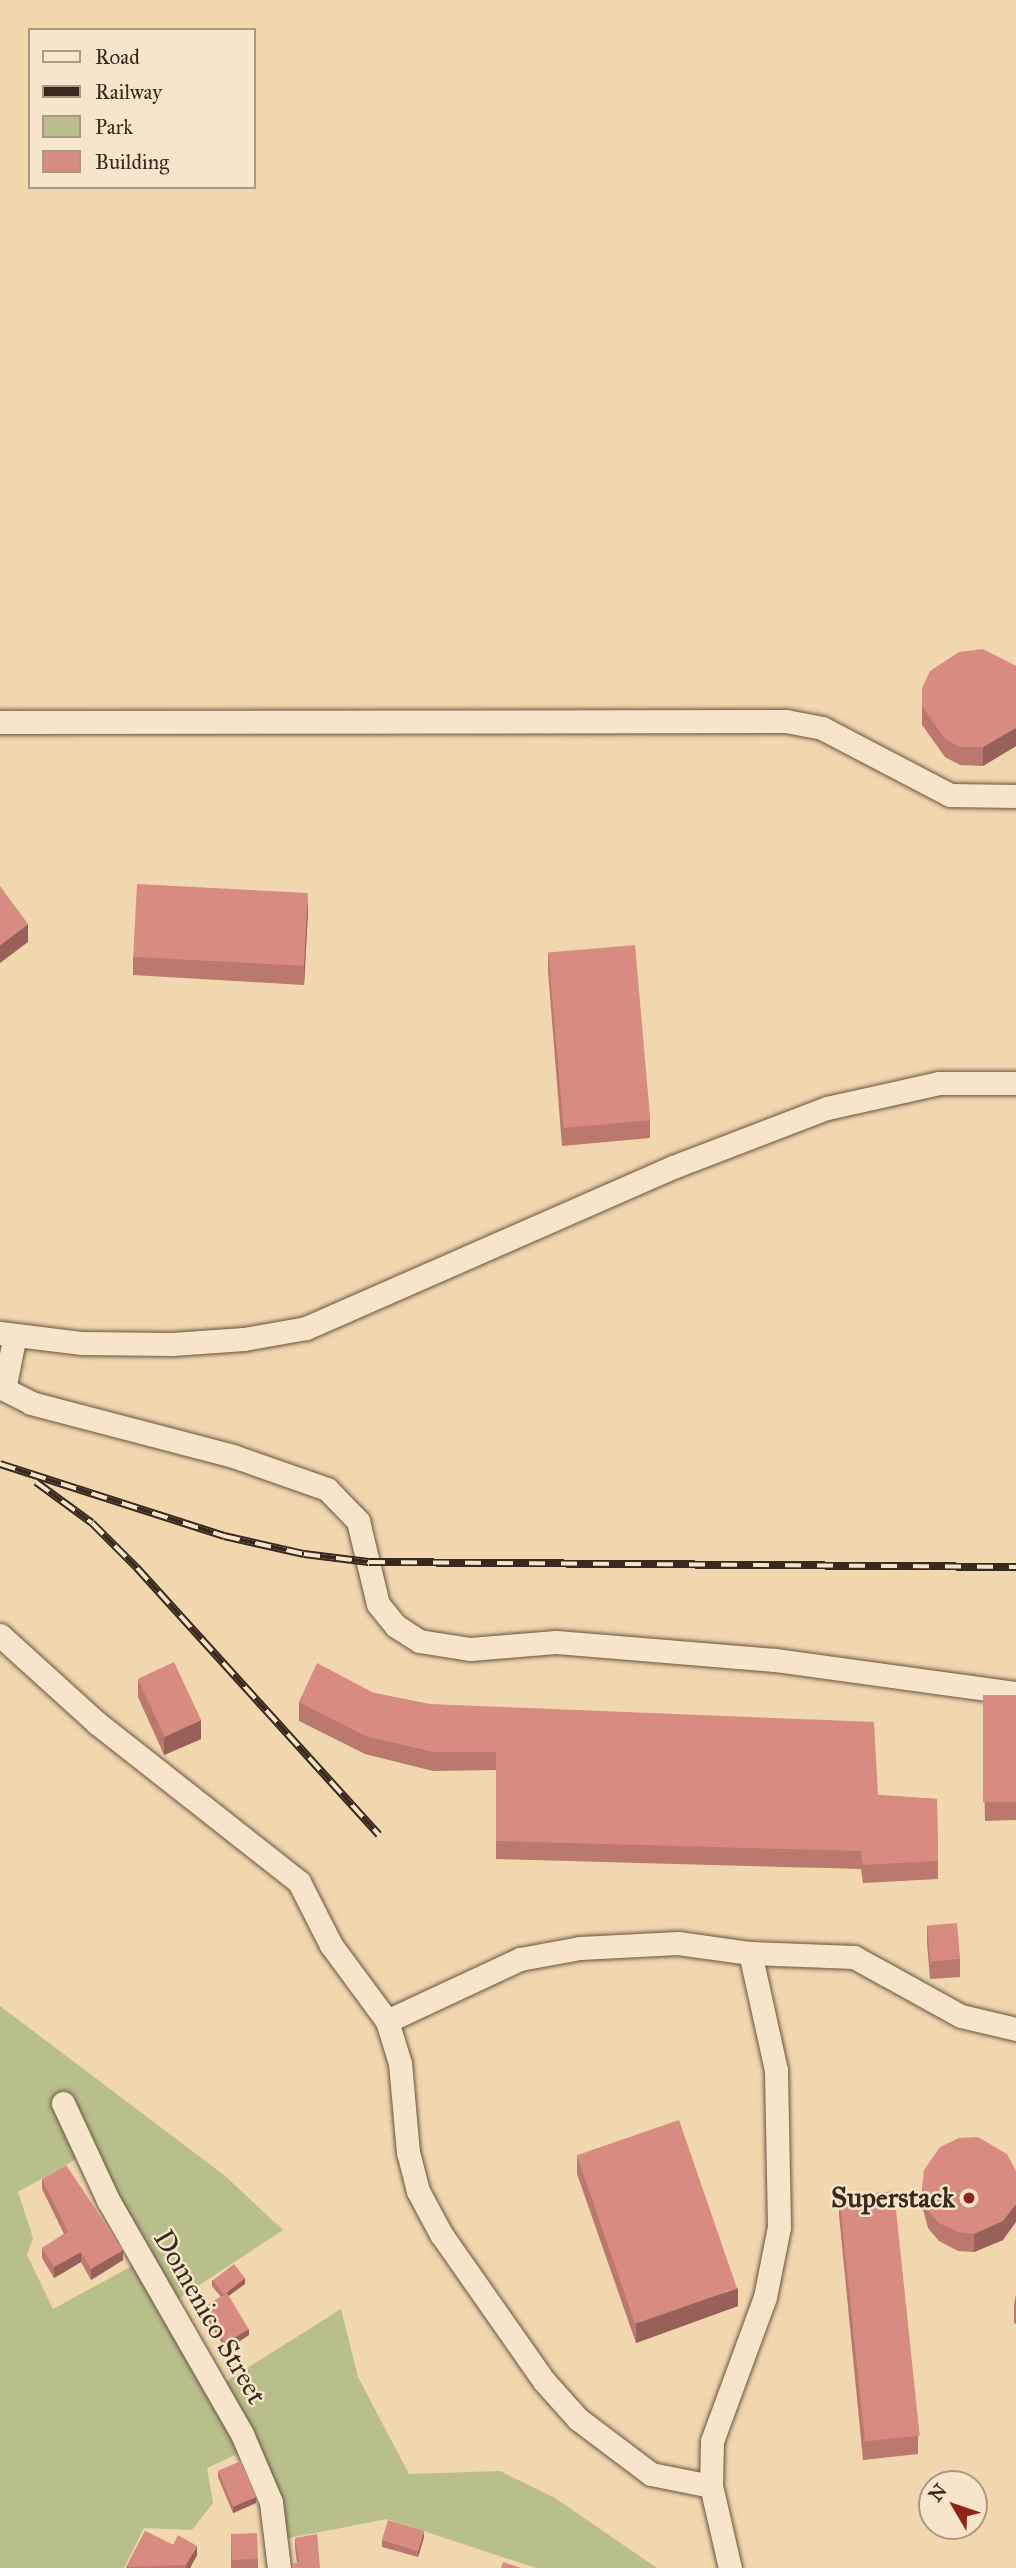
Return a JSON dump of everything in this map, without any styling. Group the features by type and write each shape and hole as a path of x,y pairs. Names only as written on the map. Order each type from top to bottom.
{"street":[{"path":"0,722 786,721 834,734 950,795 1016,796"},
{"path":"1016,1083 939,1083 827,1108 673,1167 306,1328 244,1339 172,1344 82,1343 7,1334 4,1389 31,1403 233,1456 327,1489 358,1521 378,1604 396,1626 419,1641 470,1648 556,1642 775,1660 982,1692 1016,1693"},
{"path":"0,1635 97,1723 299,1882 331,1945 387,2021 400,2063 408,2152 418,2192 449,2245 544,2381 578,2419 651,2474 710,2486"},
{"path":"387,2021 520,1959 580,1948 678,1943 750,1953 854,1957 961,2016 1016,2029"},
{"path":"730,2568 710,2486 712,2441 765,2297 779,2227 776,2070 750,1953"},
{"name":"Domenico Street","path":"63,2103 108,2200 242,2434 271,2502 279,2568"}],"green space":[{"path":"0,2006 224,2175 283,2230 172,2303 220,2385 341,2309 358,2377 409,2474 500,2471 555,2498 657,2568 536,2568 387,2519 279,2540 250,2448 207,2468 213,2503 192,2530 144,2528 124,2568 0,2568","holes":["85,2154 145,2259 53,2309 27,2255 33,2238 18,2192"]}],"building":[{"path":"983,649 1016,666 1016,728 983,747 960,747 945,739 922,706 922,688 930,671 959,652"},
{"path":"137,884 308,893 304,966 133,957"},
{"path":"0,886 28,924 0,945"},
{"path":"635,945 650,1120 564,1128 548,953"},
{"path":"174,1662 201,1720 165,1737 138,1679"},
{"path":"317,1663 374,1693 429,1704 874,1722 878,1795 937,1799 938,1861 863,1865 861,1851 496,1841 496,1752 433,1752 365,1736 299,1702"},
{"path":"983,1695 1016,1695 1016,1802 983,1802"},
{"path":"957,1923 960,1959 930,1961 927,1926"},
{"path":"679,2120 737,2288 635,2323 577,2155"},
{"name":"Superstack","path":"978,2137 1007,2154 1016,2171 1016,2204 1003,2221 974,2234 958,2232 939,2223 928,2210 922,2188 924,2170 940,2147 959,2138"},
{"path":"66,2165 123,2250 91,2269 81,2252 54,2267 42,2248 68,2232 42,2179"},
{"path":"894,2191 920,2436 865,2441 839,2197"},
{"path":"234,2264 245,2278 224,2295 213,2281"},
{"path":"227,2293 249,2329 225,2343 204,2307"},
{"path":"241,2461 256,2497 233,2507 218,2471"},
{"path":"388,2520 424,2531 418,2551 382,2540"},
{"path":"145,2531 173,2545 178,2535 197,2546 186,2565 126,2567"},
{"path":"257,2533 258,2559 232,2560 231,2534"},
{"path":"317,2534 320,2568 292,2568 292,2564 299,2562 295,2538"},
{"path":"503,2562 521,2568 501,2568"}],"railway":[{"path":"0,1464 224,1536 304,1554 369,1562 1016,1567"},
{"path":"36,1482 92,1523 137,1568 379,1835"}],"place":[{"name":"Superstack","path":"969,2198"}]}
